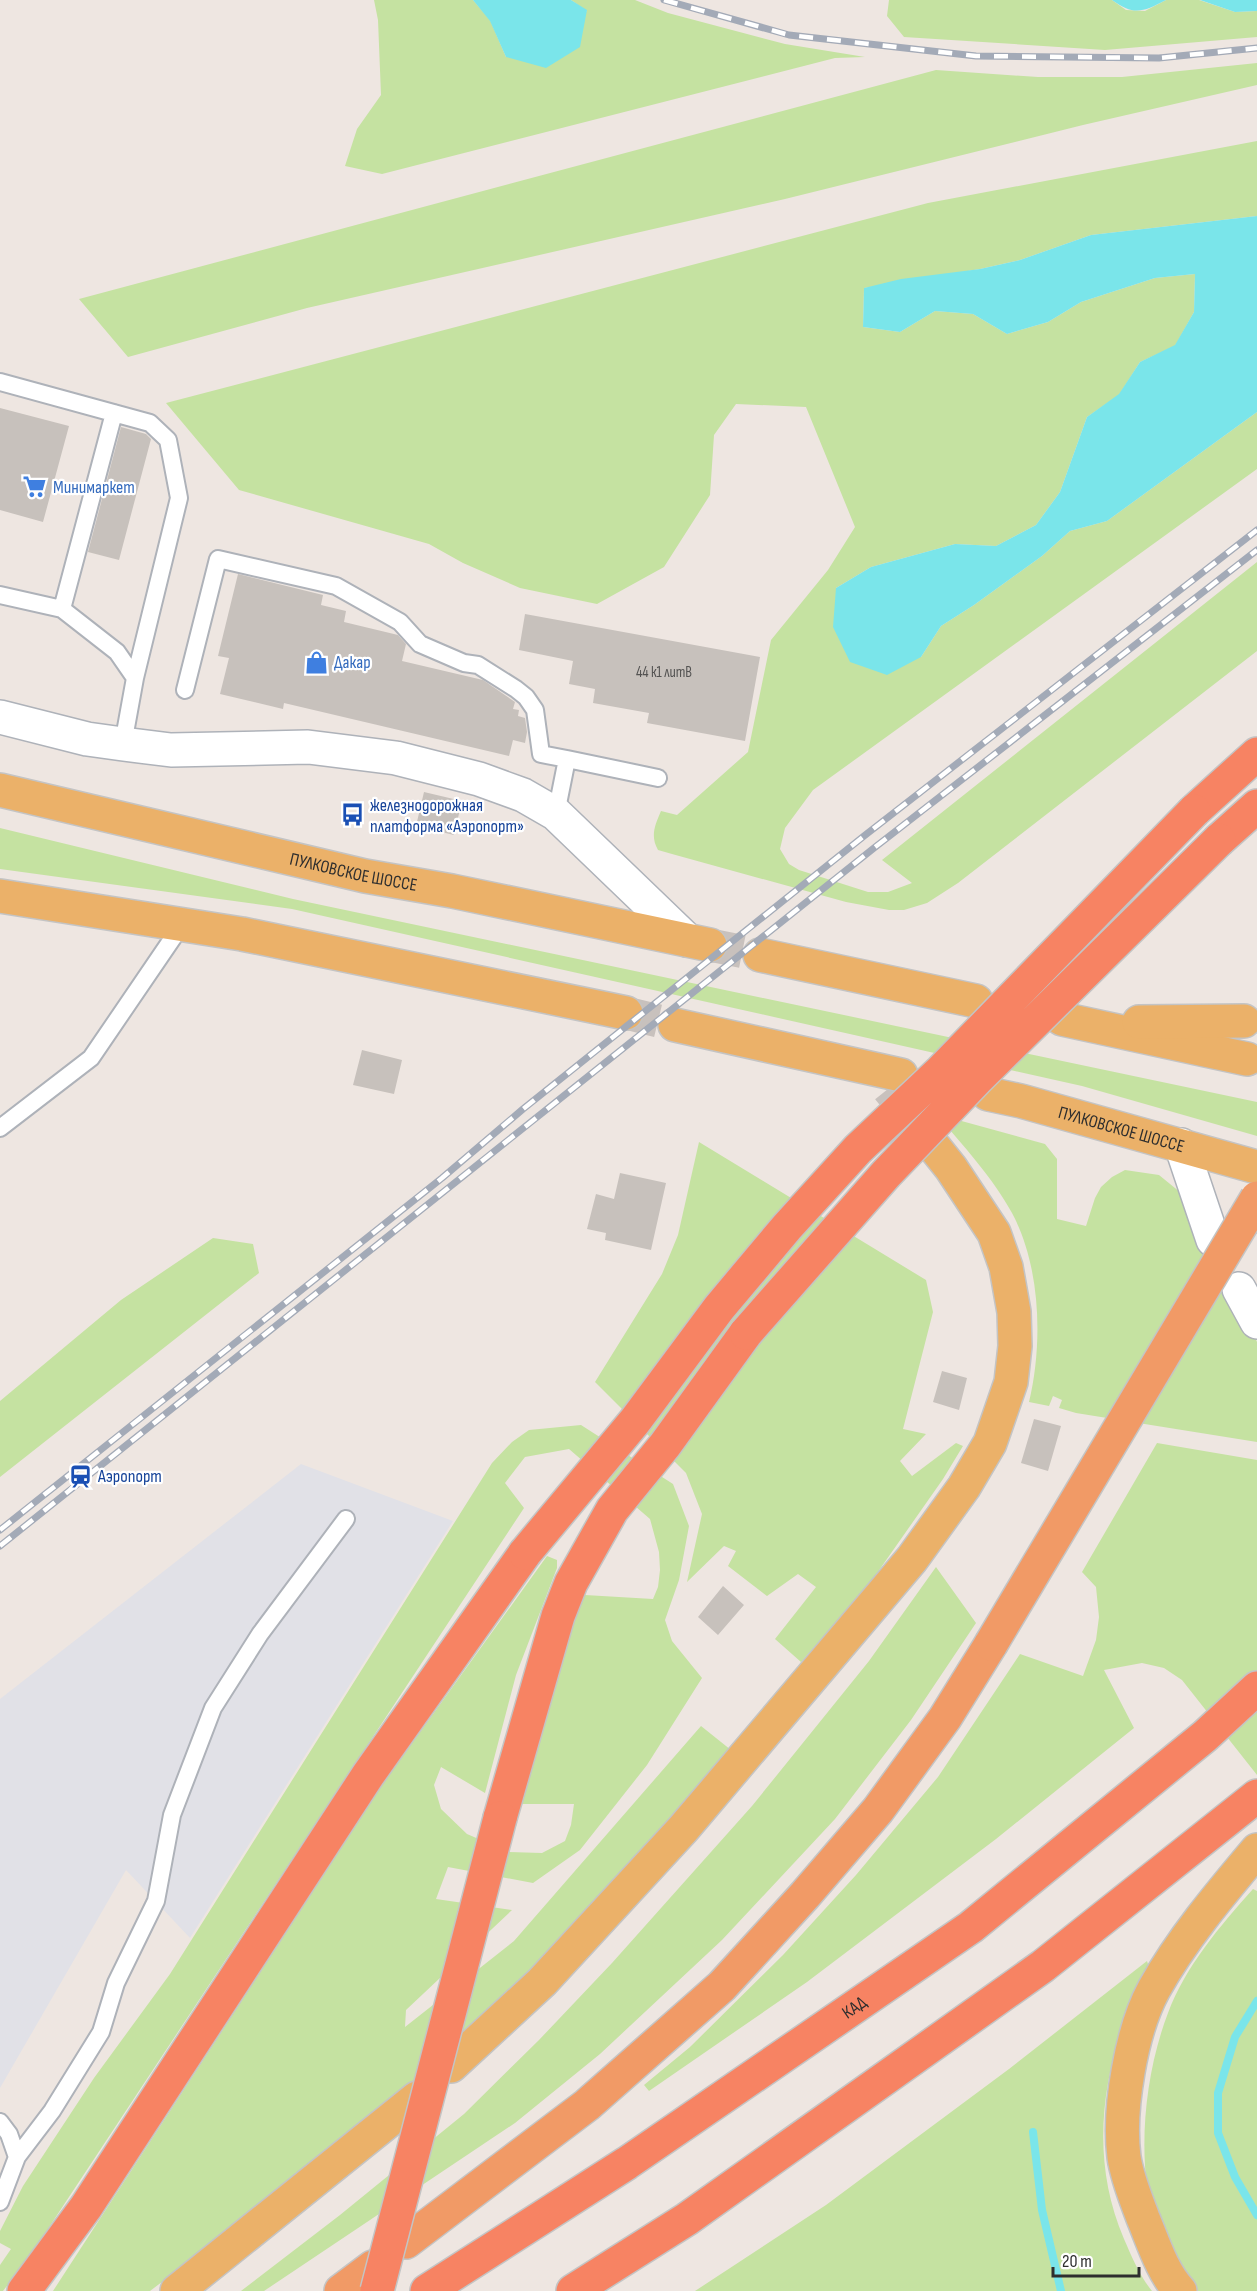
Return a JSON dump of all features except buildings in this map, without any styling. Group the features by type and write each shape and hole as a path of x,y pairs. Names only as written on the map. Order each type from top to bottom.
{"highway":[{"path":"24,2291 86,2207 368,1775 525,1553 634,1421 718,1308 858,1149 941,1071 1194,811 1257,754"},
{"path":"341,2291 375,2279 500,1818 558,1616 571,1583 612,1510 665,1445 746,1333 886,1174 976,1080 1219,840 1257,806"},
{"path":"406,2242 587,2105 722,1986 878,1810 945,1718 991,1644 1257,1198"},
{"name":"КАД","path":"427,2291 627,2163 971,1927 1205,1736 1257,1688"},
{"path":"573,2291 687,2219 1043,1966 1257,1796"}],"main road":[{"name":"ПУЛКОВСКОЕ ШОССЕ","path":"0,790 365,876 452,891 699,942"},
{"path":"0,896 183,923 626,1013"},
{"path":"760,955 976,1001"},
{"path":"1244,1021 1070,1021 1248,1059"},
{"path":"675,1025 887,1077"},
{"name":"ПУЛКОВСКОЕ ШОССЕ","path":"988,1094 1253,1166"},
{"path":"451,2066 542,1982 683,1829 912,1559 964,1486 990,1443 1011,1382 1015,1346 1014,1312 1006,1268 994,1233 935,1148"},
{"path":"1180,2291 1172,2283 1136,2201 1124,2157 1127,2078 1141,2020 1153,1990 1215,1900 1257,1850"},
{"path":"177,2291 417,2098"}],"street":[{"path":"0,717 87,739 123,744 171,750 308,747 387,757 479,778 523,795 556,814 699,942"},
{"path":"1181,1145 1213,1240"},
{"path":"1239,1289 1257,1322"}],"lane":[{"path":"0,382 150,423 168,440 179,498 135,678 123,744"},
{"path":"63,609 114,413"},
{"path":"185,690 218,559 336,586 400,622 420,644 464,663 478,665 516,689 536,710 541,754 658,778"},
{"path":"0,595 63,609 117,652 135,678"},
{"path":"556,814 567,759"},
{"path":"0,1128 91,1058 183,923"},
{"path":"0,2202 17,2157 52,2111 100,2032 116,1983 156,1901 172,1815 213,1708 260,1635 346,1519"},
{"path":"0,2122 9,2134 17,2157"}],"shaded area":[{"path":"301,1464 453,1521 190,1938 126,1870 0,2088 0,1699"}],"green space":[{"path":"374,0 473,0 490,20 506,57 587,11 571,0 635,0 668,13 785,44 865,57 835,58 382,174 345,166 357,129 381,95 378,20"},
{"path":"889,0 1112,0 1126,10 1145,11 1166,0 1199,0 1235,12 1257,11 1257,37 1105,50 904,37 887,16"},
{"path":"1257,63 1257,85 1083,125 785,199 307,308 128,357 79,299 936,70 1038,77 1122,77"},
{"path":"1257,141 1257,216 1091,235 1020,260 864,288 863,327 900,332 935,311 973,314 1007,334 1048,322 1081,302 1155,278 1195,274 1194,312 1175,346 1140,362 1119,395 1087,417 1060,492 1036,525 996,546 955,544 871,567 836,588 921,657 941,626 1042,556 1070,531 1107,521 1257,412 1257,469 813,790 785,828 780,849 789,864 799,870 868,892 888,892 912,883 882,860 1257,562 1257,651 958,883 927,903 904,910 889,910 846,902 672,854 658,850 654,840 655,826 661,811 677,815 748,752 771,640 828,570 855,527 806,407 736,404 714,435 710,495 664,567 597,604 520,588 463,563 429,544 239,490 166,403 928,203"},
{"path":"0,828 293,899 1257,1102 1257,1136 1082,1086 292,909 0,869"},
{"path":"936,1114 1045,1144 1057,1159 1057,1219 1086,1226 1101,1187 1112,1177 1125,1170 1159,1175 1186,1197 1257,1342 1257,1442 1076,1413 1059,1408 1062,1400 1053,1396 1049,1406 1029,1402 1036,1356 1037,1306 1029,1257 1022,1234 996,1187"},
{"path":"699,1142 926,1280 933,1312 903,1429 926,1434 900,1461 912,1476 956,1443 963,1446 943,1479 868,1586 801,1662 775,1639 816,1587 798,1574 767,1596 728,1566 736,1551 724,1546 687,1582 702,1514 686,1473 595,1382 662,1274 678,1235"},
{"path":"213,1238 253,1244 259,1273 0,1477 0,1401 121,1300"},
{"path":"581,1425 673,1484 689,1526 679,1580 665,1620 672,1641 702,1678 647,1765 580,1850 533,1883 448,1867 436,1899 512,1910 406,2010 405,2027 514,1941 701,1726 731,1750 502,2008 370,2124 150,2291 53,2291 382,1785 547,1556 557,1560 557,1568 516,1675 485,1793 441,1767 434,1785 441,1809 467,1834 509,1852 542,1853 565,1841 571,1825 574,1804 520,1804 556,1661 585,1595 653,1599 658,1587 659,1552 650,1519 569,1449 525,1457 505,1483 524,1508 30,2256 3,2291 0,2291 0,2265 11,2249 0,2243 0,2231 23,2186 94,2078 170,1974 492,1463 512,1442 529,1430"},
{"path":"1157,1443 1257,1460 1257,1775 1182,1680 1164,1668 1142,1663 1104,1670 1134,1728 996,1839 807,1982 649,2091 644,2085 690,2047 783,1955 856,1875 938,1777 1020,1654 1083,1676 1096,1640 1099,1617 1096,1587 1082,1572"},
{"path":"936,1567 976,1623 911,1720 835,1819 722,1940 600,2054 515,2123 264,2291 241,2291 340,2215 464,2114 539,2040 612,1963 752,1806 869,1661"},
{"path":"1253,1889 1257,1891 1257,2291 1198,2291 1169,2249 1150,2199 1144,2147 1146,2108 1156,2050 1175,1996 1194,1963 1216,1932"},
{"path":"1147,1961 1149,1967 1126,2018 1115,2052 1105,2105 1103,2132 1104,2159 1114,2213 1133,2259 1152,2291 695,2291 826,2205 1009,2069"}],"water":[{"path":"473,0 571,0 587,10 580,47 546,68 506,57 490,21"},
{"path":"1112,0 1166,0 1145,9 1133,10"},
{"path":"1200,0 1257,0 1257,11 1235,12"},
{"path":"1257,216 1257,412 1107,521 1070,531 1042,556 941,626 921,657 887,675 850,662 833,627 836,588 871,567 955,544 996,546 1036,525 1060,492 1087,417 1119,394 1140,362 1175,345 1194,312 1195,274 1155,278 1081,302 1048,322 1007,334 973,314 935,311 900,332 863,327 864,288 901,279 980,269 1020,260 1091,235"}],"waterway":[{"path":"1257,2001 1235,2037 1218,2093 1218,2133 1235,2177 1257,2215"},
{"path":"1033,2132 1042,2210 1061,2291"}],"tunnel":[{"path":"710,945 760,955"},
{"path":"626,1013 675,1025"},
{"path":"888,1089 921,1130"}],"railway":[{"path":"664,0 789,35 976,56 1159,58 1257,48"},
{"path":"0,1530 442,1178 523,1109 864,836 1257,530"},
{"path":"0,1546 874,848 1257,550"}],"place":[{"name":"Минимаркет","path":"35,487"},
{"name":"Дакар","path":"316,662"},
{"name":"железнодорожная платформа «Аэропорт»","path":"352,815"},
{"name":"Аэропорт","path":"80,1476"}]}
